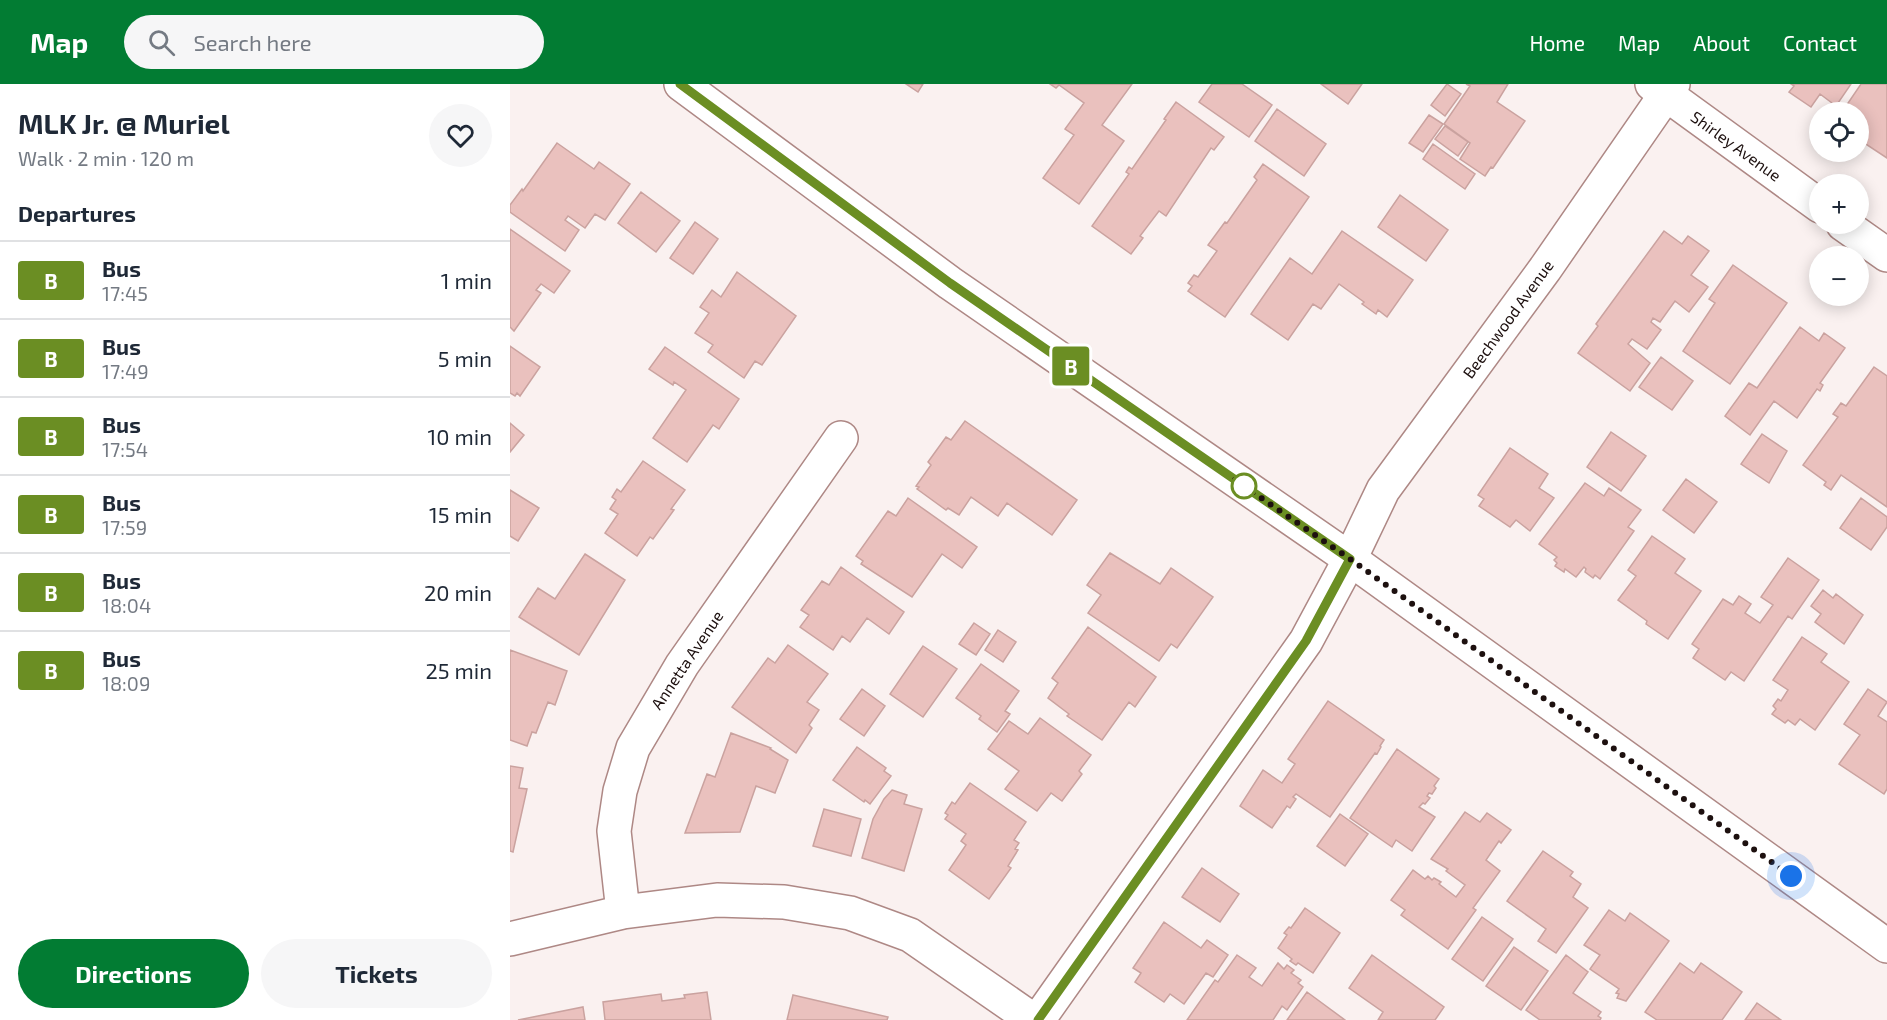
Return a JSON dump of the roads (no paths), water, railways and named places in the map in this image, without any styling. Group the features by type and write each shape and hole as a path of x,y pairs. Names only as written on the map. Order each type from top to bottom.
{"street":[{"path":"681,84 950,283 1350,559 1887,946"},
{"name":"Beechwood Avenue","path":"1038,1020 1306,641 1350,559 1383,490 1545,269 1664,88"},
{"name":"Shirley Avenue","path":"1664,88 1809,198"},
{"path":"1857,234 1887,255"},
{"name":"Annetta Avenue","path":"623,912 614,831 620,791 633,748 682,665 841,438"},
{"path":"510,939 623,912 717,900 784,902 850,913 910,935 1033,1020"}]}
